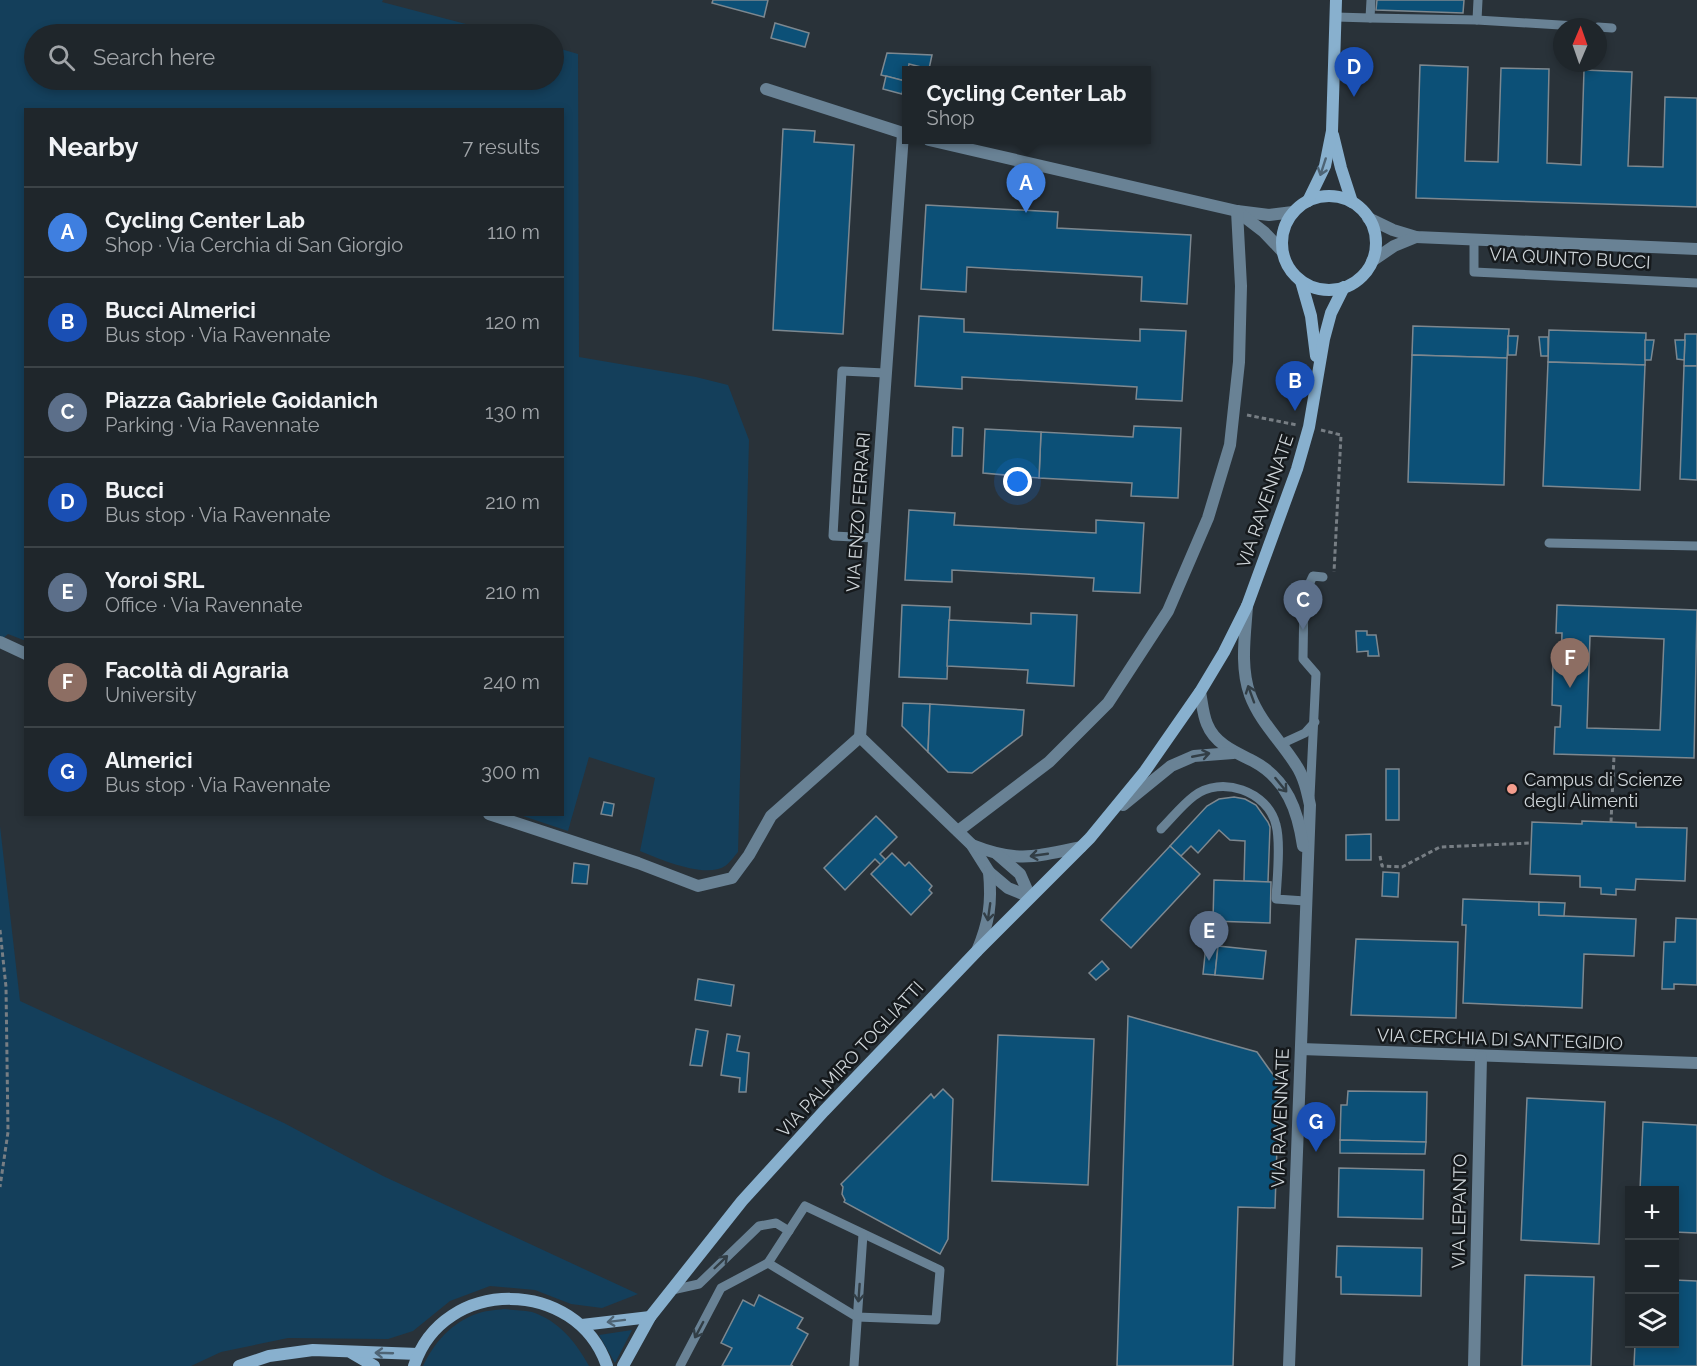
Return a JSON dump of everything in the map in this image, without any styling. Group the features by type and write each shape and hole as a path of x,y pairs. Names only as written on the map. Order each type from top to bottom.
{"main road":[{"path":"1308,201 1324,166 1332,131 1336,0"},
{"path":"1332,131 1352,202 1368,218 1375,239 1372,261 1356,281 1344,287 1329,290 1301,281 1292,273 1282,251 1282,237 1293,212 1308,201 1330,196 1352,202"},
{"name":"VIA RAVENNATE","path":"1301,281 1311,316 1317,370"},
{"name":"VIA RAVENNATE","path":"1200,692 1224,652 1247,606 1297,469 1309,427 1317,370 1331,313 1344,287"},
{"name":"VIA PALMIRO TOGLIATTI","path":"624,1366 650,1317 742,1200 977,951 1086,842 1146,771 1200,692"},
{"path":"239,1366 269,1356 313,1350 416,1360 429,1337 443,1323 470,1306 503,1298 526,1299 548,1305 566,1314 582,1325 603,1354 607,1366"},
{"path":"582,1325 650,1317"},
{"path":"351,1352 374,1366"}],"street":[{"path":"766,89 902,133"},
{"name":"VIA ENZO FERRARI","path":"860,737 885,373 904,144"},
{"path":"946,144 1237,211 1269,215 1293,212"},
{"path":"1237,211 1264,232 1282,251"},
{"path":"958,831 1048,762 1108,703 1168,611 1208,518 1230,445 1239,362 1237,211"},
{"name":"VIA QUINTO BUCCI","path":"1368,218 1392,230 1416,237 1697,249"},
{"name":"VIA QUINTO BUCCI","path":"1372,261 1394,246 1416,237"},
{"name":"VIA RAVENNATE","path":"1247,606 1244,650 1250,694 1258,711 1297,766 1305,783 1310,805 1289,1366"},
{"path":"0,642 24,653"},
{"name":"VIA RAVENNATE","path":"1200,692 1207,724 1216,738 1233,753 1255,762 1272,774 1287,792 1299,818 1307,871"},
{"path":"495,816 638,863 698,886 732,878 749,855 771,816 860,737 972,845 989,872 1008,888 1030,897"},
{"name":"VIA RAVENNATE","path":"1171,766 1194,756 1233,753"},
{"name":"VIA PALMIRO TOGLIATTI","path":"1086,842 1130,797 1171,766"},
{"path":"972,845 997,854 1025,857 1044,855 1086,842"},
{"path":"997,854 1020,874 1030,897"},
{"path":"977,951 990,910 989,872"},
{"name":"VIA CERCHIA DI SANT'EGIDIO","path":"1301,1049 1697,1064"},
{"name":"VIA LEPANTO","path":"1474,1366 1481,1057"}],"lane":[{"path":"1370,18 1371,0"},
{"path":"1477,20 1478,0"},
{"path":"1336,17 1477,20 1553,25"},
{"path":"1607,28 1612,28"},
{"name":"VIA QUINTO BUCCI","path":"1474,240 1474,272 1697,283"},
{"path":"875,538 833,536 842,370 885,373"},
{"path":"1549,543 1697,546"},
{"path":"1310,805 1316,674 1304,659 1304,595 1313,576 1323,577"},
{"path":"1281,744 1305,733 1315,722"},
{"path":"1161,829 1194,795 1211,787 1230,787 1252,794 1269,809 1277,827 1276,899 1305,901"},
{"path":"680,1366 722,1288 768,1263 805,1206 940,1270 936,1320 857,1317 768,1263"},
{"path":"672,1290 699,1284 759,1226 776,1223 789,1231"},
{"path":"854,1366 863,1234"}],"path":[{"path":"1234,412 1341,435 1334,577 1323,577"},
{"path":"1611,822 1614,756"},
{"path":"1380,856 1382,866 1402,867 1440,847 1531,843"},
{"path":"0,930 6,987 8,1132 0,1187"}],"shaded area":[{"path":"0,0 383,0 382,2 466,24 24,24 24,90 564,90 564,50 578,54 579,357 696,377 728,385 749,440 738,852 727,865 717,869 695,869 670,863 640,851 655,778 589,757 568,831 523,816 564,816 564,108 24,108 24,640 8,634 0,641"},
{"path":"0,826 20,1001 284,1123 383,1176 638,1294 602,1308 571,1304 535,1290 490,1286 450,1301 413,1331 388,1339 288,1338 221,1352 191,1366 0,1366"},
{"path":"504,1309 532,1312 550,1321 566,1333 589,1366 423,1366 432,1349 451,1328 479,1313"},
{"path":"632,1330 615,1363 599,1335"}],"building":[{"path":"713,0 768,0 764,17 712,3"},
{"path":"1377,0 1464,0 1463,13 1376,10"},
{"path":"775,23 809,33 805,47 771,38"},
{"path":"887,53 932,55 930,66 909,64 909,66 902,66 902,80 881,75"},
{"path":"1420,65 1468,67 1465,161 1498,162 1501,68 1549,69 1547,163 1581,165 1584,72 1632,72 1628,166 1663,167 1665,97 1697,98 1697,207 1416,198"},
{"path":"886,76 902,80 902,94 883,89"},
{"path":"783,129 815,131 814,142 854,145 843,334 773,330"},
{"path":"926,205 1058,212 1057,228 1191,235 1187,304 1141,301 1142,277 967,267 966,292 921,289"},
{"path":"919,316 964,319 964,332 1140,341 1140,329 1186,331 1182,401 1136,399 1137,387 962,377 962,389 915,386"},
{"path":"1413,326 1509,329 1507,358 1412,355"},
{"path":"1549,330 1646,333 1645,365 1548,362"},
{"path":"1685,334 1697,334 1697,366 1684,366"},
{"path":"1508,336 1518,336 1516,355 1508,355"},
{"path":"1539,337 1548,337 1548,356 1541,356"},
{"path":"1645,340 1654,340 1651,360 1645,360"},
{"path":"1675,340 1685,340 1684,360 1677,359"},
{"path":"1412,355 1507,358 1504,485 1408,482"},
{"path":"1548,362 1645,365 1640,490 1543,486"},
{"path":"1684,366 1697,366 1697,480 1680,479"},
{"path":"1134,426 1181,428 1178,498 1131,496 1132,483 1039,478 1041,432 1133,437"},
{"path":"953,427 963,428 962,456 952,456"},
{"path":"985,429 1041,432 1039,478 983,473"},
{"path":"909,510 955,513 954,525 1096,533 1096,520 1144,523 1140,593 1093,591 1094,578 952,570 952,582 905,580"},
{"path":"902,605 950,607 947,679 899,677"},
{"path":"1557,605 1697,610 1694,758 1554,754 1555,727 1560,727 1561,706 1552,705 1553,663 1561,664 1562,633 1556,633","holes":["1590,636 1664,639 1660,730 1587,728"]},
{"path":"1031,613 1077,615 1074,686 1027,683 1028,670 947,666 949,620 1031,624"},
{"path":"1356,631 1367,631 1367,635 1376,635 1379,656 1368,656 1368,651 1357,652"},
{"path":"903,703 930,704 928,752 902,726"},
{"path":"930,704 1024,710 1022,735 972,773 948,772 928,752"},
{"path":"1386,769 1399,769 1399,820 1386,820"},
{"path":"1234,797 1245,799 1256,805 1270,827 1268,882 1244,881 1245,841 1230,840 1219,830 1198,853 1191,846 1181,856 1170,846 1207,806 1219,799"},
{"path":"604,802 614,804 612,816 601,814"},
{"path":"876,816 897,837 880,854 886,860 881,865 875,859 845,890 824,868"},
{"path":"1582,821 1636,823 1636,827 1687,828 1685,881 1636,879 1635,890 1616,889 1616,895 1601,894 1601,888 1580,887 1580,876 1530,874 1532,822 1582,824"},
{"path":"1371,834 1371,860 1346,860 1346,835"},
{"path":"1170,846 1200,874 1131,948 1101,920"},
{"path":"892,853 905,866 909,862 932,886 929,890 932,893 911,915 871,874"},
{"path":"574,863 589,865 587,884 572,883"},
{"path":"1383,872 1399,873 1398,897 1382,896"},
{"path":"1214,880 1271,882 1270,923 1213,921"},
{"path":"1463,899 1539,902 1539,915 1636,919 1634,956 1584,954 1582,1008 1463,1003 1466,925 1462,925"},
{"path":"1539,902 1565,903 1564,916 1539,915"},
{"path":"1676,918 1697,919 1697,985 1674,984 1674,989 1662,989 1664,942 1675,942"},
{"path":"1356,939 1458,942 1456,1018 1351,1015"},
{"path":"1206,945 1218,946 1215,975 1203,974"},
{"path":"1218,946 1266,951 1263,979 1215,975"},
{"path":"1102,961 1109,969 1096,980 1089,973"},
{"path":"698,979 734,985 731,1006 695,1000"},
{"path":"1128,1016 1257,1052 1279,1083 1275,1208 1238,1207 1233,1366 1117,1366"},
{"path":"696,1029 708,1031 702,1066 690,1065"},
{"path":"727,1034 740,1036 737,1051 749,1053 746,1092 739,1092 740,1078 721,1075"},
{"path":"998,1035 1094,1039 1088,1185 992,1181"},
{"path":"943,1089 953,1099 948,1239 940,1254 844,1202 841,1184 931,1094 934,1098"},
{"path":"1348,1091 1427,1092 1426,1142 1340,1140 1341,1105 1347,1105"},
{"path":"1527,1098 1605,1102 1599,1244 1521,1240"},
{"path":"1643,1122 1697,1125 1697,1233 1679,1232 1679,1186 1640,1186"},
{"path":"1340,1140 1426,1142 1425,1154 1340,1153"},
{"path":"1339,1168 1424,1170 1423,1219 1338,1217"},
{"path":"1337,1246 1422,1248 1421,1296 1341,1294 1341,1277 1336,1277"},
{"path":"1525,1275 1594,1277 1591,1366 1522,1366"},
{"path":"1679,1280 1697,1281 1697,1366 1634,1366 1635,1348 1679,1348"},
{"path":"759,1295 803,1318 797,1328 808,1334 791,1365 793,1366 722,1366 732,1348 721,1343 743,1300 754,1306"}],"place":[{"name":"Bucci","path":"1354,97"},
{"name":"Cycling Center Lab","path":"1026,213"},
{"name":"Bucci Almerici","path":"1295,411"},
{"name":"Piazza Gabriele Goidanich","path":"1303,630"},
{"name":"Facoltà di Agraria","path":"1570,688"},
{"name":"Campus di Scienze degli Alimenti","path":"1512,789"},
{"name":"Yoroi SRL","path":"1209,961"},
{"name":"Almerici","path":"1316,1152"}]}
